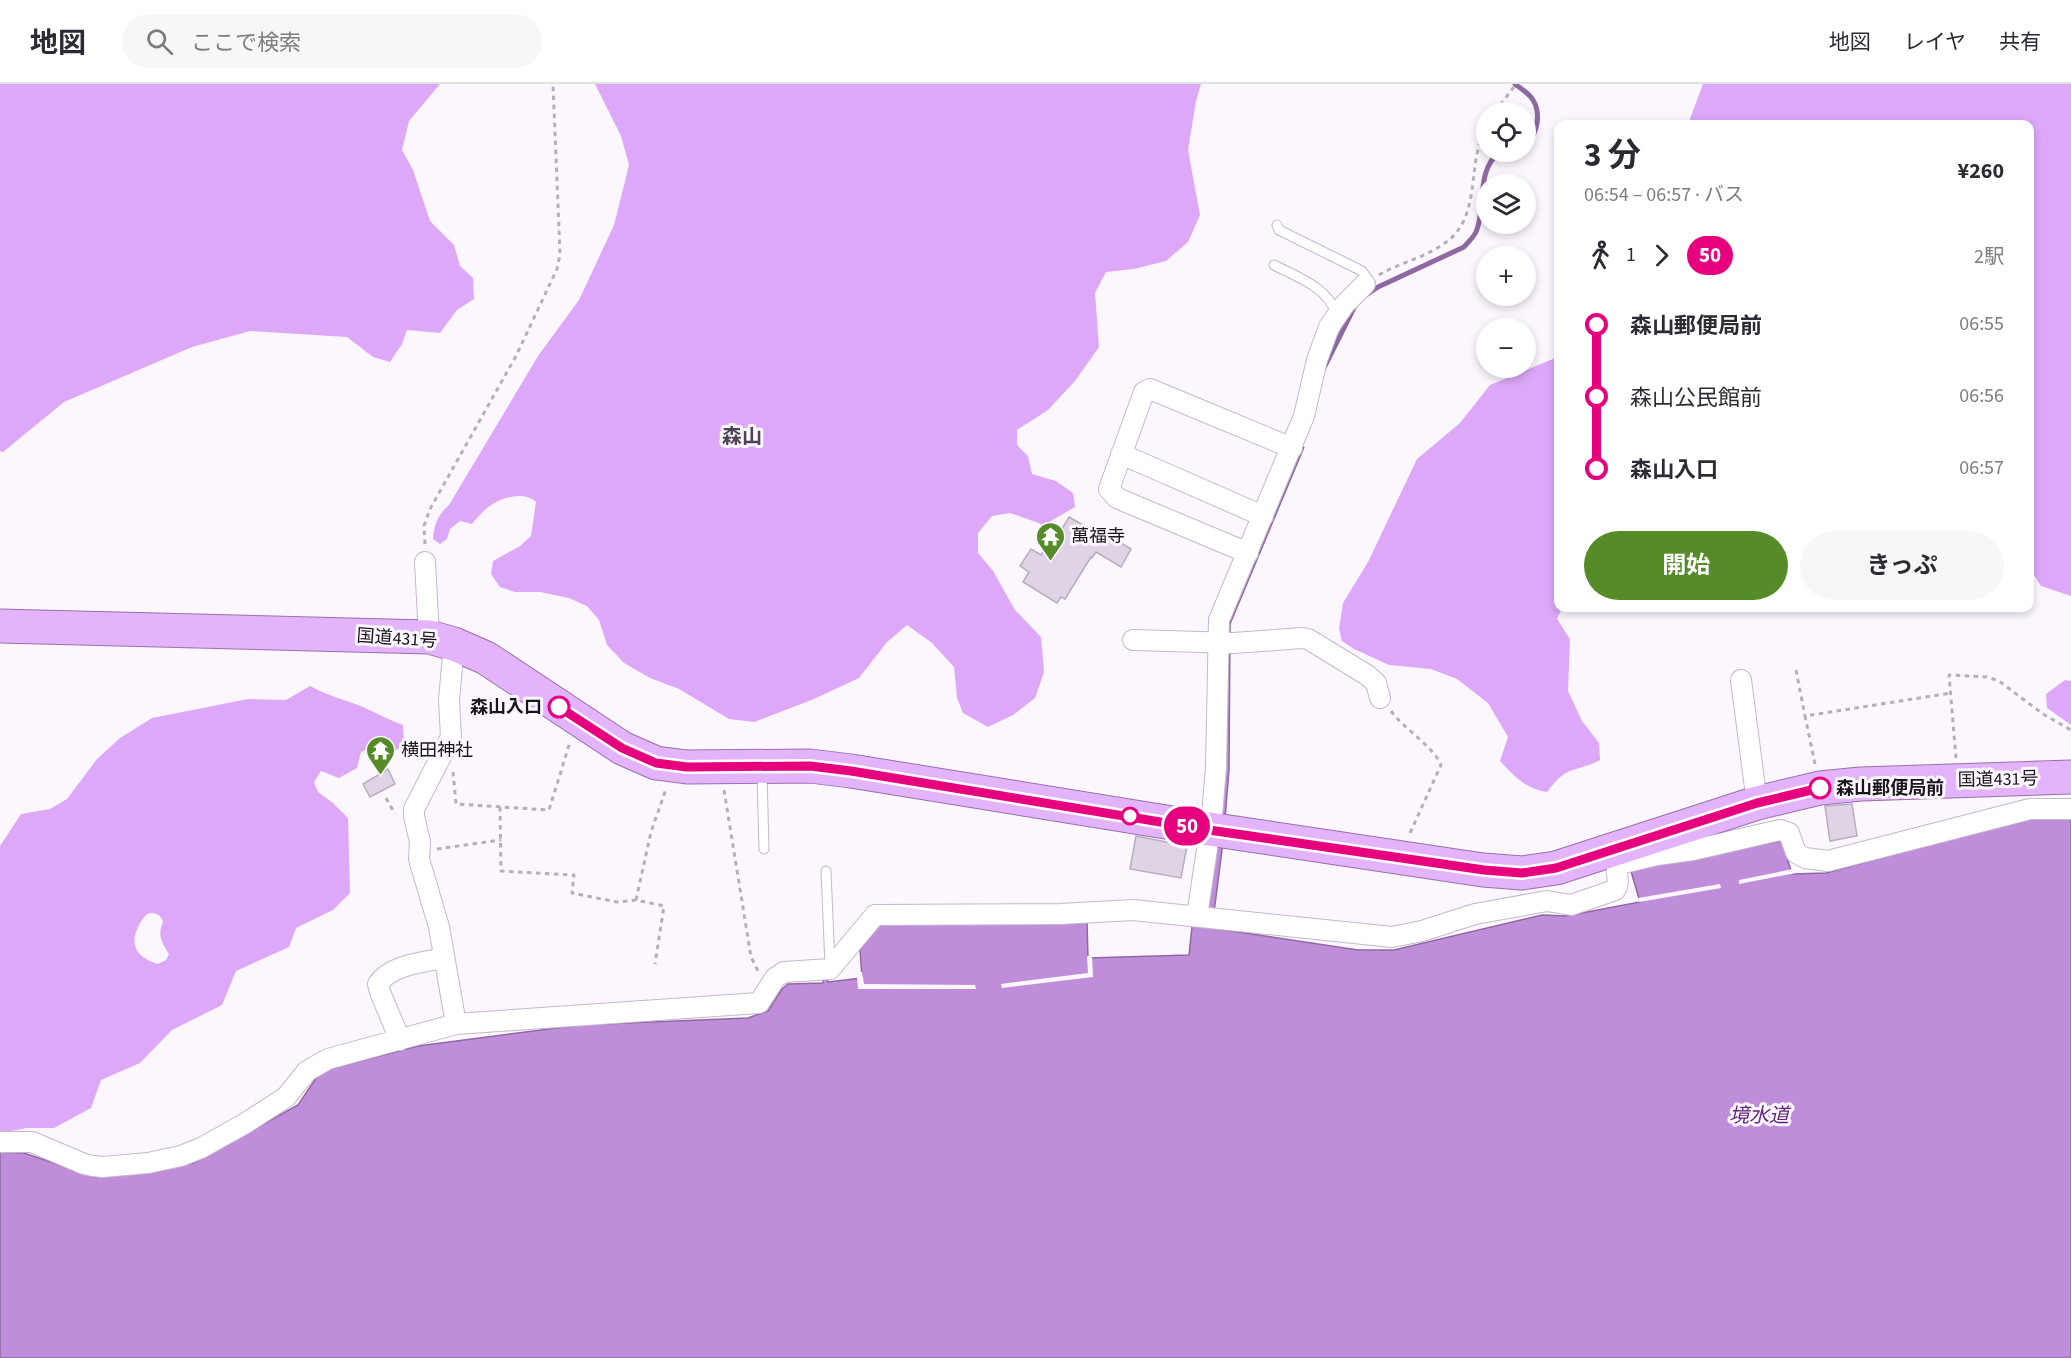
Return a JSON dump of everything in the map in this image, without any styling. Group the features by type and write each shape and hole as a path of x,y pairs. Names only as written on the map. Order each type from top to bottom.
{"highway":[{"name":"国道431号","path":"0,626 442,640 486,658 640,758 672,766 810,766 851,771 1217,831 1399,858 1522,873 1654,847 1757,803 1820,788 1957,779 2071,777"}],"street":[{"path":"1205,917 1217,831 1216,767 1224,642 1219,620 1292,448 1304,416 1317,360 1329,327 1365,284"},
{"path":"1248,553 1117,498 1109,489 1144,392 1150,389 1292,448"},
{"path":"1121,454 1263,516"},
{"path":"425,562 442,640 451,737 414,809 414,816 420,842 419,859 439,927 456,1023"},
{"path":"1133,640 1224,642 1308,639 1367,675 1376,683 1380,698"},
{"path":"1742,680 1757,803"},
{"path":"0,1142 32,1142 84,1164 103,1167 148,1163 181,1156 201,1148 286,1097 302,1077 316,1065 328,1059 456,1023 759,1003 775,978 784,972 830,969 875,915 1059,914 1133,910 1392,937 1403,936 1475,914 1547,901 1571,904 1615,890 1619,882 1616,869 1618,864 1654,847 1693,850 1780,830 1789,833 1796,853 1805,858 1828,861 2030,809 2071,809"},
{"path":"400,1040 378,984 382,978 393,972 444,958"}],"lane":[{"path":"1277,225 1279,230 1362,271 1366,277 1365,284"},
{"path":"1274,265 1322,292 1333,303 1337,315"},
{"path":"762,766 764,849"},
{"path":"826,872 830,969"}],"path":[{"path":"425,562 424,526 430,509 516,356 557,269 560,254 553,84"},
{"path":"1502,102 1516,84"},
{"path":"1365,284 1390,268 1442,246 1456,235 1470,206 1476,156"},
{"path":"1796,670 1820,788"},
{"path":"1957,779 1949,675 1987,677 2000,681 2043,714 2071,730"},
{"path":"1805,716 1951,693"},
{"path":"1380,698 1398,721 1433,752 1441,765 1399,858"},
{"path":"451,737 456,804 549,810 577,719"},
{"path":"636,900 651,832 672,766"},
{"path":"720,767 751,957 768,989"},
{"path":"500,807 501,871 574,875 572,893 616,902 636,900 664,906 655,964"},
{"path":"419,851 501,840"}],"shaded area":[{"path":"0,84 440,84 409,121 402,150 413,170 430,221 454,245 460,266 473,278 474,299 457,310 440,333 407,330 402,344 390,362 373,357 347,337 250,331 192,347 64,402 3,452 0,451"},
{"path":"595,84 1201,84 1188,150 1200,215 1188,242 1166,261 1134,269 1106,272 1095,293 1099,347 1075,381 1048,410 1017,430 1017,445 1028,456 1032,474 1056,481 1073,493 1075,507 1044,525 1010,513 992,516 978,533 978,553 993,571 1015,610 1041,637 1044,672 1035,698 1013,715 988,727 963,713 957,698 954,667 932,643 907,625 887,642 859,678 814,699 754,722 729,719 679,689 650,678 624,663 607,645 599,620 587,606 569,598 540,592 515,592 500,587 491,574 493,561 520,546 531,536 536,502 531,498 518,496 504,499 491,505 472,524 460,521 450,529 447,539 440,544 433,539 439,516 449,505 538,356 579,300 614,225 629,165 621,136"},
{"path":"1703,84 2071,84 2071,596 2041,586 2034,575 2034,120 1690,120"},
{"path":"1554,358 1554,612 1560,612 1557,619 1570,639 1568,691 1582,721 1599,743 1600,760 1566,773 1547,792 1527,785 1515,777 1500,761 1508,737 1488,703 1457,679 1431,669 1389,665 1354,649 1342,641 1339,629 1343,603 1368,562 1417,459 1460,423 1490,385 1507,378 1536,378 1536,366"},
{"path":"2065,680 2071,681 2071,725 2047,708 2046,694"},
{"path":"310,686 403,725 404,743 393,753 376,745 361,752 357,768 339,778 321,771 314,782 318,792 348,818 350,893 333,910 296,928 289,947 236,971 222,1005 172,1030 140,1063 101,1080 91,1108 54,1128 27,1128 0,1133 0,846 21,814 50,809 67,799 97,759 120,738 152,718 248,699 286,700","holes":["150,913 158,915 163,922 160,931 161,939 169,954 166,960 158,964 139,954 135,944 136,931 146,915"]}],"water":[{"name":"境水道","path":"1304,447 1230,624 1229,770 1212,928 1358,950 1394,950 1542,915 1566,916 1640,902 1630,868 1782,841 1792,874 1826,873 1975,832 2040,817 2071,819 2071,1358 0,1358 0,1152 24,1153 95,1177 193,1163 298,1105 321,1071 418,1046 580,1025 748,1018 768,1011 782,989 788,984 823,983 823,979 827,979 828,982 862,978 860,949 879,925 1087,921 1088,958 1189,955 1223,636 1287,474"}],"pier":[{"path":"1793,869 1796,873 1739,884 1739,880"},
{"path":"1720,884 1721,888 1639,902 1638,898"},
{"path":"1087,956 1092,956 1093,977 1002,988 1001,984 1088,973"},
{"path":"859,972 862,972 864,984 975,985 976,989 858,989"}],"building":[{"name":"萬福寺","path":"1069,517 1095,532 1098,529 1131,549 1121,567 1096,552 1065,599 1061,597 1057,603 1023,582 1029,572 1020,566 1031,549 1041,555 1047,544 1051,547"},
{"name":"横田神社","path":"388,769 395,784 370,797 363,784"},
{"path":"1852,804 1857,836 1830,841 1825,806"},
{"path":"1136,836 1187,846 1181,878 1130,869"}],"waterway":[{"path":"1515,84 1527,93 1533,102"},
{"path":"1536,108 1536,129"},
{"path":"1366,295 1378,287 1464,247 1476,232 1484,180 1491,162"},
{"path":"1323,370 1355,306"}],"bus line":[{"name":"50","path":"559,707 640,758 672,766 810,766 851,771 1209,830 1484,870 1522,873 1556,868 1757,803 1820,788"}],"place":[{"name":"萬福寺","path":"1050,562"},
{"name":"森山入口","path":"559,707"},
{"name":"横田神社","path":"380,776"},
{"name":"森山郵便局前","path":"1820,788"}],"district":[{"name":"森山","path":"742,436"}]}
